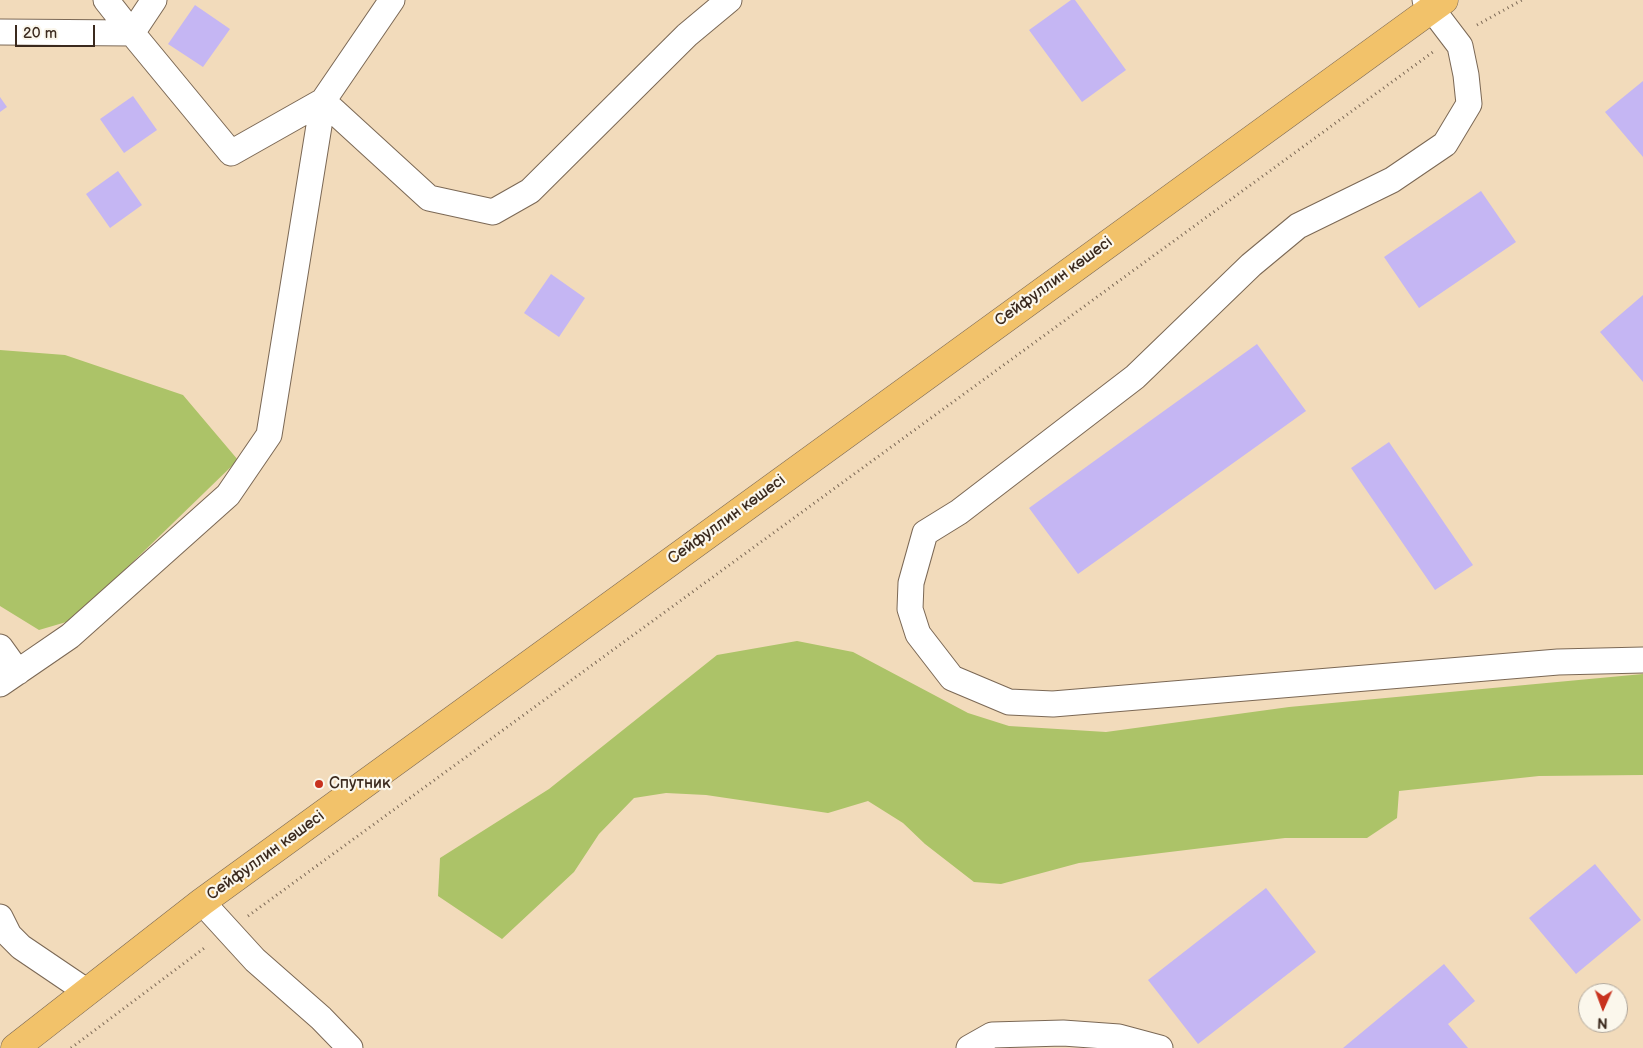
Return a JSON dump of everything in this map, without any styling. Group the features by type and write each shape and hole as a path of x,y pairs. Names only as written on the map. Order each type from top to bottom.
{"main road":[{"name":"Сейфуллин көшесі","path":"14,1048 202,902 1433,3"}],"street":[{"path":"106,0 231,153 323,101"},
{"path":"132,33 154,0"},
{"path":"0,648 9,678 70,636 228,495 269,435 323,101 392,0"},
{"path":"323,101 429,198 493,212 530,191 687,35 729,0"},
{"path":"1433,3 1460,46 1466,75 1468,104 1445,144 1392,180 1298,226 1251,265 1135,377 960,512 926,533 911,583 910,609 918,634 952,678 1009,702 1053,704 1558,662 1643,660"},
{"path":"0,32 132,33"},
{"path":"202,902 256,960 321,1018 350,1048"},
{"path":"0,917 9,935 22,947 86,991"},
{"path":"969,1048 992,1035 1063,1033 1119,1037 1160,1048"}],"path":[{"path":"71,1048 227,931 1454,37 1522,0"}],"green space":[{"path":"0,350 65,355 183,395 238,460 73,620 39,630 0,606"},
{"path":"797,641 853,652 968,713 1009,726 1106,732 1289,707 1643,674 1643,775 1539,776 1399,791 1397,818 1367,838 1285,838 1079,863 1001,884 974,882 925,844 903,823 868,801 828,813 706,795 666,793 634,798 599,834 574,872 502,939 438,896 440,858 549,789 717,655"}],"building":[{"path":"1071,0 1075,0 1126,70 1082,102 1029,30"},
{"path":"195,5 230,29 203,67 168,44"},
{"path":"1643,81 1643,157 1605,112"},
{"path":"133,96 157,130 124,153 100,119"},
{"path":"0,97 7,107 0,112"},
{"path":"118,171 142,205 110,228 86,194"},
{"path":"1481,191 1516,242 1419,308 1384,257"},
{"path":"551,274 585,298 559,337 524,313"},
{"path":"1643,295 1643,382 1600,332"},
{"path":"1257,344 1306,411 1078,574 1029,508"},
{"path":"1389,442 1473,565 1435,590 1351,468"},
{"path":"1595,864 1641,920 1576,974 1529,918"},
{"path":"1266,888 1316,952 1198,1044 1148,980"},
{"path":"1444,964 1475,1001 1448,1024 1468,1048 1343,1048"}],"place":[{"name":"Спутник","path":"319,784"}]}
